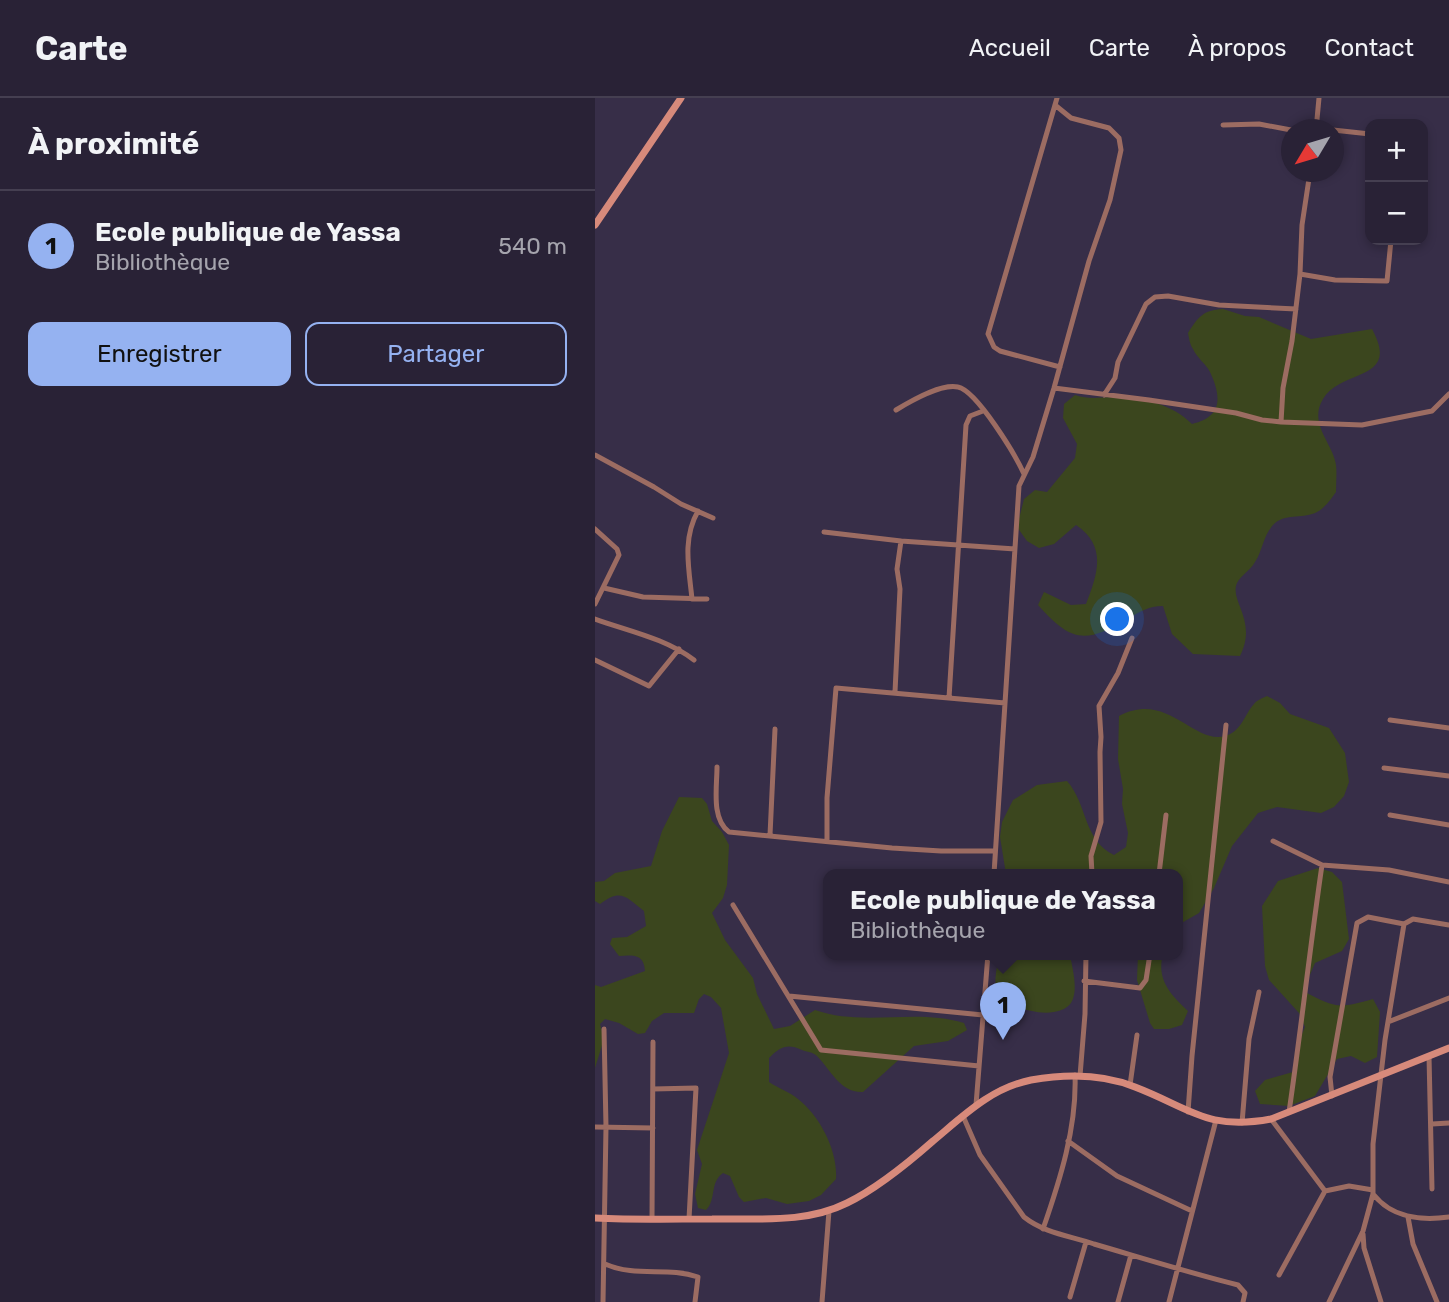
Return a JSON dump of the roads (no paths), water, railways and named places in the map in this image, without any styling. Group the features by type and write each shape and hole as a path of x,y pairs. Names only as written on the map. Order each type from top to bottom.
{"main road":[{"path":"595,225 681,98"},
{"path":"595,1218 790,1218 829,1211 867,1191 925,1148 976,1105 1010,1086 1029,1080 1077,1076 1130,1085 1188,1112 1216,1120 1242,1123 1271,1119 1449,1048"}],"street":[{"path":"1057,98 988,334 994,347 1000,351 1060,366"},
{"path":"1317,119 1319,98"},
{"path":"994,869 1019,485 1033,457 1110,200 1121,150 1119,138 1109,128 1071,118 1055,105"},
{"path":"1223,125 1258,124 1281,128"},
{"path":"1344,131 1365,133"},
{"path":"1281,422 1308,182"},
{"path":"1300,274 1335,280 1387,281 1391,245"},
{"path":"1104,395 1112,384 1118,362 1146,304 1155,297 1296,309"},
{"path":"896,410 923,395 957,386 966,391 998,428 1024,474"},
{"path":"1054,388 1236,413 1262,420 1362,425 1432,411 1449,394"},
{"path":"949,698 966,425 970,416 983,411"},
{"path":"595,455 713,519"},
{"path":"692,599 687,544 692,522 698,512"},
{"path":"595,529 617,549 619,555 595,604"},
{"path":"824,532 901,541 1014,549"},
{"path":"895,692 900,589 897,569 901,541"},
{"path":"604,589 643,597 707,599"},
{"path":"595,619 679,649 694,660"},
{"path":"1092,869 1091,856 1101,822 1099,706 1118,673 1132,638"},
{"path":"595,660 649,686 679,649"},
{"path":"827,841 826,807 837,687 1005,703"},
{"path":"1390,720 1449,728"},
{"path":"1188,1112 1226,725"},
{"path":"770,835 775,729"},
{"path":"717,766 718,816 723,828 734,833 941,851 995,851"},
{"path":"1384,768 1449,776"},
{"path":"1160,869 1166,815"},
{"path":"1390,815 1449,825"},
{"path":"1273,841 1322,865 1389,870 1449,882"},
{"path":"1289,1112 1303,1017 1307,960 1322,865"},
{"path":"733,905 823,1051 979,1066"},
{"path":"1332,1096 1330,1077 1357,923 1368,917 1404,924 1413,919 1449,925"},
{"path":"1329,1302 1363,1231 1373,1192 1373,1144 1388,1022 1404,924"},
{"path":"976,1105 988,960"},
{"path":"1043,1228 1057,1188 1075,1114 1085,1014 1086,960"},
{"path":"1084,981 1140,988 1146,981 1149,960"},
{"path":"1242,1123 1249,1039 1259,992"},
{"path":"789,996 983,1015"},
{"path":"1388,1022 1449,998"},
{"path":"603,1302 606,1127 604,1029"},
{"path":"1130,1085 1137,1035"},
{"path":"652,1219 653,1042"},
{"path":"1429,1056 1432,1189"},
{"path":"653,1089 696,1088 689,1219"},
{"path":"963,1116 977,1150 1024,1217 1043,1228 1178,1270 1238,1285 1245,1293 1243,1302"},
{"path":"1271,1119 1325,1191"},
{"path":"1169,1302 1216,1120"},
{"path":"1432,1124 1449,1123"},
{"path":"595,1127 653,1128"},
{"path":"1068,1141 1117,1176 1192,1210"},
{"path":"1279,1275 1325,1191 1349,1186 1373,1192 1391,1210 1408,1217 1449,1217"},
{"path":"822,1302 829,1211"},
{"path":"1408,1217 1413,1244 1437,1302"},
{"path":"1363,1231 1364,1248 1381,1302"},
{"path":"1070,1297 1086,1241"},
{"path":"1118,1302 1131,1255"},
{"path":"605,1264 619,1270 656,1273 672,1271 698,1276 695,1302"}],"place":[{"name":"Ecole publique de Yassa","path":"1003,1040"}]}
